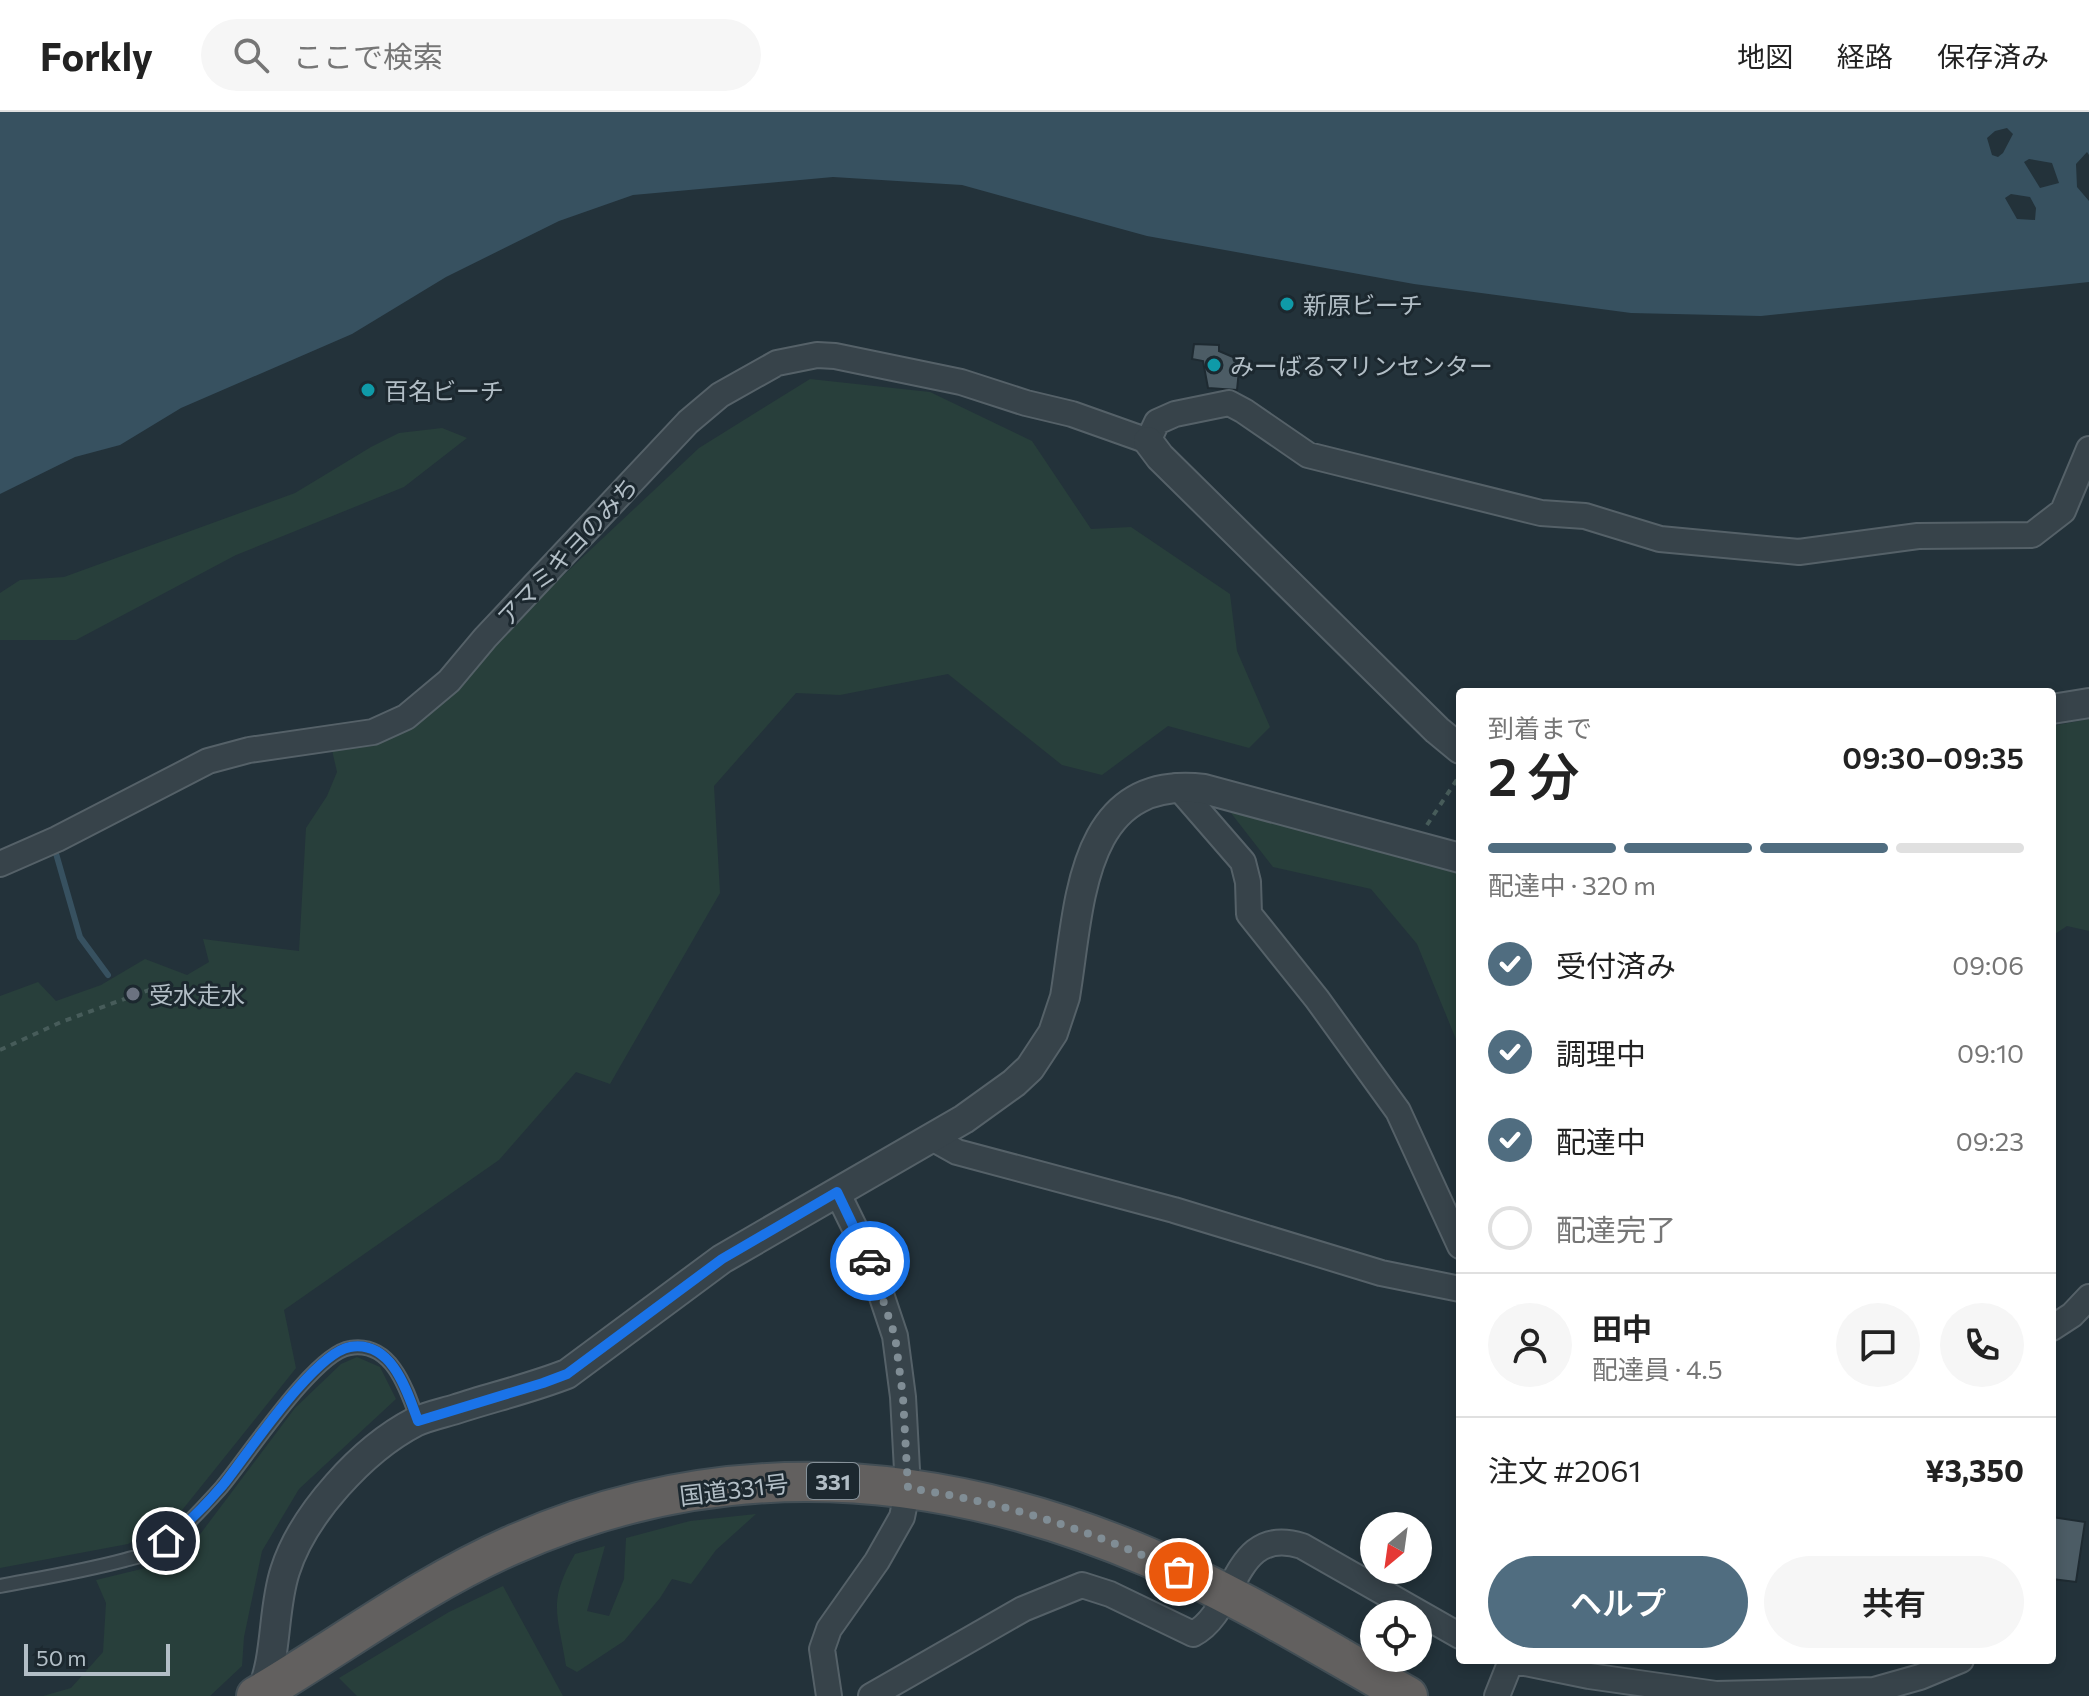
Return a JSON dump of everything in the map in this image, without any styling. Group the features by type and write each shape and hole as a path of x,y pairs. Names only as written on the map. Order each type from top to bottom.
{"highway":[{"name":"国道331号","path":"259,1695 319,1655 478,1561 542,1533 633,1503 719,1487 813,1480 959,1496 1051,1520 1151,1558 1225,1594 1408,1696"}],"street":[{"name":"アマミキヨのみち","path":"0,864 57,839 208,761 249,750 373,732 406,717 449,681 485,638 704,406 777,363 817,355 835,356 961,382 1072,414 1148,441"},
{"path":"1456,746 1191,488 1148,441 1157,422 1175,414 1229,403 1308,455 1323,459 1541,513 1585,516 1660,539 1799,552 1918,536 2032,535 2063,511 2089,449"},
{"path":"2056,708 2089,703"},
{"path":"1177,786 1243,862 1248,882 1249,914 1317,999 1398,1111 1456,1237"},
{"path":"259,1695 274,1642 285,1570 297,1543 320,1507 355,1467 384,1441 418,1421 567,1374 722,1259 964,1119 1030,1068 1053,1033 1065,997 1086,870 1101,834 1121,809 1149,793 1177,786 1238,798 1456,857"},
{"path":"932,1138 957,1152 1174,1210 1381,1273 1456,1288"},
{"path":"829,1696 822,1649 829,1629 877,1561 896,1528 904,1511 908,1488 903,1397 895,1336 868,1255 837,1192"},
{"path":"2056,1325 2072,1315 2089,1297"},
{"path":"871,1696 1023,1609 1082,1585 1110,1594 1193,1634 1211,1620 1225,1594 1265,1543 1289,1542 1310,1550 1456,1634"},
{"path":"1497,1696 1509,1664"},
{"path":"1530,1664 1589,1676 1716,1694 1874,1690 1951,1664"}],"lane":[{"path":"0,1586 151,1553 182,1528 221,1488 288,1399 337,1353 349,1347 380,1354 392,1365 405,1383 418,1421"}],"path":[{"path":"1421,834 1456,781"},
{"path":"0,1050 61,1022 152,989"}],"green space":[{"path":"810,379 930,392 1032,441 1091,529 1131,527 1230,594 1237,651 1270,727 1249,748 1168,726 1102,775 1062,765 948,674 840,695 796,693 714,786 720,893 610,1084 576,1072 499,1160 284,1310 296,1368 179,1514 128,1544 0,1568 0,996 38,982 56,1001 101,985 145,959 187,975 209,962 203,939 299,951 306,828 327,796 337,772 332,750 373,746 408,726 489,645 699,448"},
{"path":"442,428 467,438 404,487 236,555 76,640 0,640 0,593 20,580 64,577 295,493 399,433"},
{"path":"2089,719 2089,931 2067,926 2056,933 2056,725"},
{"path":"1224,804 1456,868 1456,1039 1417,944 1371,889 1273,867"},
{"path":"357,1357 380,1367 396,1399 299,1489 262,1551 244,1637 242,1666 210,1696 43,1696 71,1688 103,1652 106,1603 96,1580 158,1565 195,1541 295,1408 341,1364"},
{"path":"756,1514 716,1550 691,1584 672,1579 624,1641 577,1672 566,1666 557,1609 561,1585 575,1554 605,1546 587,1611 609,1616 624,1579 626,1538 690,1521"},
{"path":"503,1586 563,1696 357,1696 339,1678 449,1612"}],"water":[{"path":"0,112 2089,112 2089,155 2087,152 2076,164 2077,187 2089,201 2089,282 1761,316 1631,313 1414,284 1147,236 962,185 833,177 633,195 559,221 446,277 352,334 181,408 120,445 75,457 0,494","holes":["2007,128 2013,134 2003,153 1998,157 1992,155 1987,138 1995,131","2029,159 2052,163 2059,183 2040,188 2024,162","2011,194 2030,197 2036,208 2035,220 2017,219 2005,198"]}],"building":[{"path":"1194,344 1219,345 1219,351 1240,360 1237,390 1208,388 1203,361 1192,359"},
{"path":"2056,1518 2085,1522 2076,1582 2056,1580"}],"waterway":[{"path":"55,850 80,937 108,975"}],"way so far":[{"path":"870,1261 895,1336 903,1397 908,1488 1005,1506 1051,1520 1095,1535 1179,1572"}],"place":[{"name":"新原ビーチ","path":"1287,304"},
{"name":"みーばるマリンセンター","path":"1214,365"},
{"name":"百名ビーチ","path":"368,390"},
{"name":"受水走水","path":"133,994"}],"route":[{"path":"166,1541 221,1488 288,1399 322,1365 349,1347 380,1354 392,1365 405,1383 418,1421 567,1374 722,1259 837,1192 870,1261"}]}
